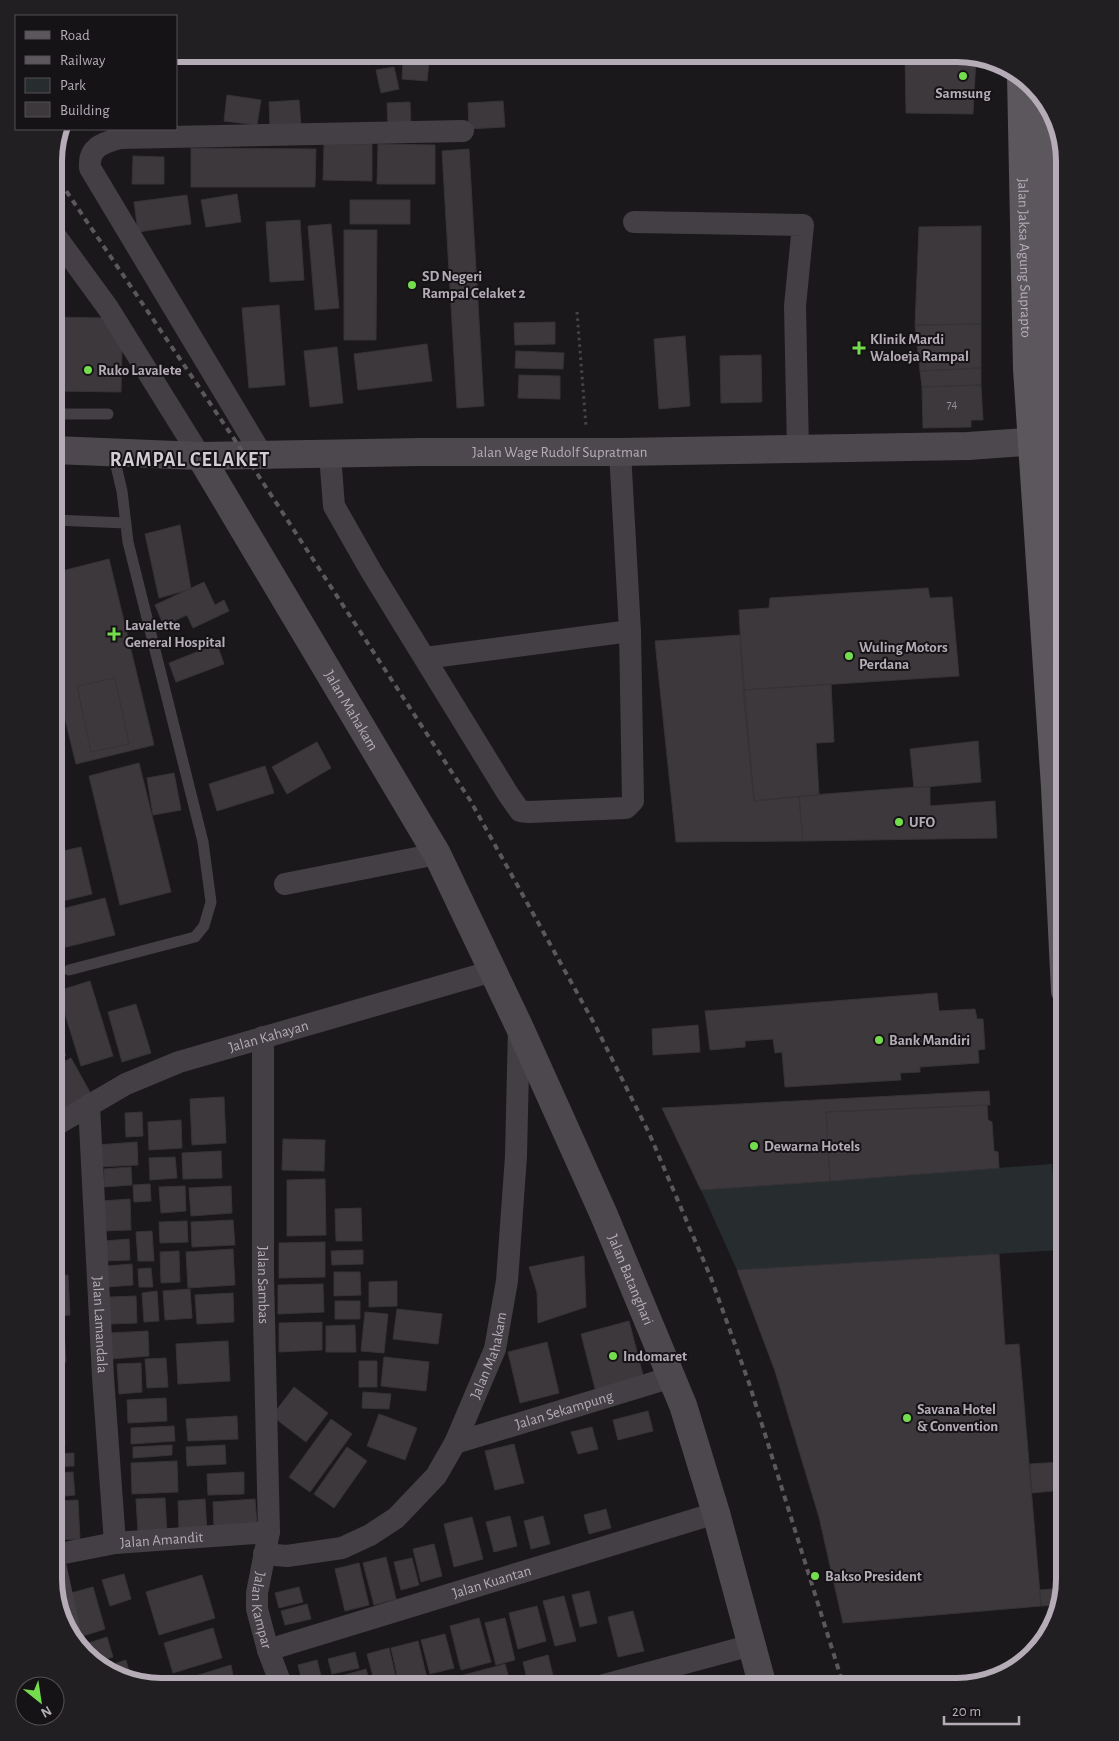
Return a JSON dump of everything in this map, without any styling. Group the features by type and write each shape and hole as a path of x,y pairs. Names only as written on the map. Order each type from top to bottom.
{"main road":[{"name":"Jalan Jaksa Agung Suprapto","path":"1021,86 1027,369 1050,440"},
{"name":"Jalan Jaksa Agung Suprapto","path":"1047,119 1055,202 1050,440"},
{"path":"1050,440 1056,543"},
{"path":"1050,440 1056,807"}],"street":[{"path":"262,455 90,168 89,158 94,150 104,143 120,138 464,132"},
{"path":"634,222 803,225 795,306 798,450"},
{"path":"63,246 108,308 200,456"},
{"name":"Jalan Wage Rudolf Supratman","path":"63,450 200,456 420,452 620,452 968,446 1050,440"},
{"path":"330,454 334,506 371,571 520,811 626,808 633,801 630,631 620,452"},
{"name":"Jalan Mahakam","path":"200,456 438,854 494,971"},
{"path":"426,658 630,631"},
{"path":"285,884 438,854"},
{"name":"Jalan Batanghari","path":"494,971 604,1215 672,1377 716,1513 761,1678"},
{"name":"Jalan Kahayan","path":"62,1121 148,1074 179,1062 494,971"},
{"name":"Jalan Mahakam","path":"264,1554 287,1556 342,1548 370,1535 396,1518 436,1476 455,1444 495,1349 507,1281 516,1156 519,1026"},
{"name":"Jalan Sambas","path":"263,1037 264,1286 269,1532"},
{"name":"Jalan Lamandala","path":"90,1105 103,1377 115,1543"},
{"name":"Jalan Sekampung","path":"455,1444 672,1377"},
{"name":"Jalan Kuantan","path":"268,1650 716,1513"},
{"name":"Jalan Amandit","path":"62,1555 115,1543 269,1532"},
{"name":"Jalan Kampar","path":"269,1532 257,1593 257,1609 268,1650 279,1678"},
{"path":"629,1678 752,1645"}],"lane":[{"path":"63,414 108,414"},
{"path":"69,970 195,937 204,926 211,902 203,842 128,542 122,491 113,453"},
{"path":"63,520 126,523"}],"path":[{"path":"577,312 586,433"}],"green space":[{"path":"1052,1164 1056,1213 1056,1250 737,1270 701,1190"}],"building":[{"path":"403,63 429,63 427,81 402,79"},
{"path":"905,63 976,64 973,114 906,113"},
{"path":"394,67 399,89 381,93 376,70"},
{"path":"227,95 261,100 257,125 224,121"},
{"path":"299,100 301,126 270,128 269,102"},
{"path":"503,101 505,127 469,129 468,103"},
{"path":"410,102 411,126 388,128 387,103"},
{"path":"324,144 372,144 372,181 323,180"},
{"path":"378,144 435,145 435,184 377,184"},
{"path":"191,148 316,149 315,187 191,187"},
{"path":"469,149 484,406 457,408 442,151"},
{"path":"133,156 164,157 164,184 132,184"},
{"path":"237,194 241,222 206,227 201,200"},
{"path":"187,195 191,224 138,232 134,202"},
{"path":"350,200 410,200 410,224 350,224"},
{"path":"300,220 304,280 270,282 266,222"},
{"path":"331,224 339,308 315,310 308,226"},
{"path":"981,226 981,324 915,325 919,227"},
{"path":"344,230 377,230 376,340 344,340"},
{"path":"279,305 285,385 249,388 242,308"},
{"name":"Ruko Lavalete","path":"63,317 104,318 122,349 121,392 63,391"},
{"path":"555,322 555,344 515,345 514,323"},
{"path":"981,324 981,368 920,371 915,325"},
{"path":"685,336 690,406 659,409 654,339"},
{"path":"427,344 432,381 358,390 354,354"},
{"path":"337,347 343,403 310,407 304,351"},
{"path":"516,351 564,353 563,369 515,368"},
{"path":"761,355 762,402 721,403 720,356"},
{"path":"981,368 981,385 922,387 920,371"},
{"path":"519,375 560,376 560,399 518,398"},
{"path":"981,385 983,420 971,420 971,427 923,428 922,387"},
{"path":"180,525 191,589 159,598 145,534"},
{"path":"109,559 154,745 76,764 63,709 63,571"},
{"path":"204,582 215,605 224,600 229,611 193,628 187,615 164,626 155,605"},
{"name":"Wuling Motors Perdana","path":"928,588 930,598 952,597 959,676 743,690 739,610 769,608 770,598"},
{"path":"740,635 754,801 799,796 803,841 676,842 655,641"},
{"path":"217,644 224,664 176,682 169,663"},
{"path":"115,678 129,744 91,752 77,686"},
{"path":"831,684 834,742 816,743 819,795 754,801 743,690"},
{"path":"978,741 981,782 914,788 910,749"},
{"path":"317,742 331,768 287,794 272,767"},
{"path":"139,763 171,892 120,905 89,776"},
{"path":"265,766 274,793 217,811 209,784"},
{"path":"174,773 181,810 153,815 147,778"},
{"name":"UFO","path":"930,786 930,806 995,801 997,838 803,841 799,796"},
{"path":"81,847 92,894 62,901 63,851"},
{"path":"105,898 115,935 62,948 62,909"},
{"path":"90,981 113,1056 81,1066 62,1005 62,990"},
{"name":"Bank Mandiri","path":"937,993 939,1011 975,1009 977,1019 983,1019 985,1049 978,1050 979,1063 920,1067 920,1072 900,1073 901,1080 785,1087 782,1052 775,1053 773,1039 745,1041 745,1047 710,1050 705,1011"},
{"path":"136,1004 151,1053 122,1062 108,1012"},
{"path":"698,1025 700,1052 653,1055 652,1029"},
{"path":"62,1048 66,1055 62,1057"},
{"path":"71,1058 91,1094 64,1109 62,1106 62,1063"},
{"name":"Dewarna Hotels","path":"989,1091 990,1105 826,1112 830,1181 701,1190 662,1108"},
{"path":"224,1097 226,1143 192,1145 190,1099"},
{"path":"987,1105 988,1120 992,1122 994,1151 998,1152 999,1168 830,1181 826,1112"},
{"path":"142,1112 143,1136 126,1137 125,1113"},
{"path":"181,1120 182,1148 149,1150 148,1122"},
{"path":"283,1139 325,1140 324,1171 282,1170"},
{"path":"137,1142 138,1165 98,1167 97,1145"},
{"path":"221,1151 222,1178 183,1179 182,1153"},
{"path":"175,1157 177,1178 150,1180 149,1158"},
{"path":"131,1167 132,1185 104,1187 104,1169"},
{"path":"325,1179 326,1235 287,1236 287,1180"},
{"path":"150,1184 151,1201 134,1202 133,1185"},
{"path":"185,1186 186,1211 161,1213 159,1187"},
{"path":"231,1186 232,1213 191,1216 189,1188"},
{"path":"130,1199 131,1230 103,1231 101,1201"},
{"path":"361,1208 362,1241 336,1241 335,1209"},
{"path":"233,1220 235,1245 192,1247 191,1222"},
{"path":"187,1221 188,1242 160,1243 159,1222"},
{"path":"152,1231 154,1261 138,1261 136,1232"},
{"path":"129,1239 130,1260 105,1261 104,1241"},
{"path":"325,1242 325,1277 279,1278 279,1243"},
{"path":"233,1249 235,1285 188,1288 186,1252"},
{"path":"363,1250 363,1264 332,1265 331,1251"},
{"path":"179,1251 180,1282 161,1283 160,1252"},
{"name":"Savana Hotel & Convention","path":"999,1254 1005,1345 1019,1344 1041,1606 843,1623 819,1517 775,1371 737,1270"},
{"path":"584,1256 586,1307 538,1323 537,1292 529,1267"},
{"path":"132,1264 133,1285 107,1287 106,1266"},
{"path":"151,1268 153,1287 139,1287 138,1269"},
{"path":"334,1272 360,1272 361,1295 334,1296"},
{"path":"62,1275 68,1275 70,1315 62,1315"},
{"path":"397,1281 397,1306 369,1307 369,1282"},
{"path":"323,1284 324,1312 278,1314 278,1285"},
{"path":"190,1289 192,1318 165,1320 163,1291"},
{"path":"157,1291 159,1321 144,1322 142,1293"},
{"path":"233,1293 234,1322 197,1324 195,1295"},
{"path":"136,1296 137,1323 110,1324 109,1297"},
{"path":"335,1301 360,1301 360,1319 335,1319"},
{"path":"397,1309 442,1314 438,1344 393,1339"},
{"path":"365,1312 388,1314 384,1353 361,1351"},
{"name":"Indomaret","path":"629,1321 644,1379 596,1392 581,1334"},
{"path":"322,1322 322,1350 279,1352 279,1323"},
{"path":"355,1325 356,1352 326,1352 326,1326"},
{"path":"62,1329 64,1329 66,1362 62,1362"},
{"path":"148,1331 149,1356 111,1359 110,1333"},
{"path":"228,1341 230,1381 178,1384 176,1344"},
{"path":"547,1342 559,1393 520,1403 508,1352"},
{"path":"384,1357 429,1362 426,1391 381,1386"},
{"path":"166,1358 168,1387 147,1388 145,1359"},
{"path":"359,1361 377,1361 377,1387 359,1387"},
{"path":"141,1363 142,1392 119,1394 117,1364"},
{"path":"294,1387 328,1413 306,1442 272,1416"},
{"path":"363,1392 391,1394 389,1409 362,1408"},
{"path":"166,1398 167,1421 128,1423 127,1400"},
{"path":"62,1409 63,1409 65,1445 62,1445"},
{"path":"648,1411 653,1431 618,1440 613,1420"},
{"path":"379,1414 417,1428 405,1460 367,1446"},
{"path":"237,1416 238,1439 188,1441 186,1419"},
{"path":"331,1419 352,1434 310,1492 289,1477"},
{"path":"174,1426 175,1441 131,1444 131,1428"},
{"path":"592,1427 598,1449 578,1454 571,1432"},
{"path":"514,1444 524,1483 495,1490 485,1451"},
{"path":"172,1445 172,1455 133,1458 133,1447"},
{"path":"225,1445 226,1464 187,1466 186,1447"},
{"path":"347,1447 367,1461 334,1508 314,1494"},
{"path":"74,1453 74,1466 62,1467 62,1454"},
{"path":"177,1461 178,1492 132,1494 131,1463"},
{"path":"1056,1462 1056,1491 1032,1493 1030,1464"},
{"path":"73,1472 75,1495 62,1496 62,1473"},
{"path":"244,1472 244,1494 208,1495 207,1474"},
{"path":"165,1498 167,1532 138,1533 136,1499"},
{"path":"205,1499 207,1530 179,1531 178,1501"},
{"path":"255,1499 257,1525 214,1528 213,1502"},
{"path":"78,1500 80,1539 62,1540 62,1501"},
{"path":"606,1509 611,1528 589,1534 584,1515"},
{"path":"510,1516 517,1546 494,1552 486,1522"},
{"path":"543,1516 550,1544 531,1549 524,1521"},
{"path":"472,1517 483,1559 454,1567 444,1524"},
{"path":"434,1544 442,1576 421,1582 413,1549"},
{"path":"386,1557 396,1599 374,1605 363,1563"},
{"path":"412,1558 419,1585 401,1590 394,1562"},
{"path":"359,1563 369,1605 345,1611 335,1569"},
{"path":"124,1574 131,1599 110,1606 102,1580"},
{"path":"202,1575 215,1618 159,1635 146,1592"},
{"path":"93,1587 105,1629 81,1637 67,1594"},
{"path":"299,1587 303,1602 279,1608 275,1593"},
{"path":"1056,1589 1053,1605 1041,1606 1040,1590"},
{"path":"589,1591 597,1623 580,1627 572,1595"},
{"path":"564,1596 576,1641 555,1646 543,1601"},
{"path":"307,1604 311,1619 285,1625 281,1611"},
{"path":"537,1606 546,1641 518,1649 509,1613"},
{"path":"633,1611 644,1651 618,1657 608,1617"},
{"path":"479,1618 491,1662 461,1670 450,1626"},
{"path":"505,1618 515,1660 496,1665 485,1623"},
{"path":"213,1628 222,1658 173,1673 164,1643"},
{"path":"445,1634 454,1668 430,1674 421,1640"},
{"path":"107,1637 113,1657 104,1660 86,1644"},
{"path":"418,1641 427,1678 398,1678 391,1648"},
{"path":"389,1648 396,1678 373,1678 367,1654"},
{"path":"355,1652 359,1668 332,1674 328,1659"},
{"path":"548,1655 554,1678 527,1678 523,1662"},
{"path":"126,1660 129,1673 118,1668 112,1665"},
{"path":"317,1660 322,1678 301,1678 298,1665"},
{"path":"505,1664 509,1678 452,1678"},
{"path":"231,1665 233,1678 189,1678"},
{"path":"366,1669 368,1678 342,1678 341,1676"}],"railway":[{"path":"63,186 245,455 470,800 595,1025 649,1133 711,1278 749,1383 841,1678"}],"place":[{"name":"Samsung","path":"963,76"},
{"name":"SD Negeri Rampal Celaket 2","path":"412,285"},
{"name":"Klinik Mardi Waloeja Rampal","path":"859,348"},
{"name":"Ruko Lavalete","path":"88,370"},
{"name":"Lavalette General Hospital","path":"114,634"},
{"name":"Wuling Motors Perdana","path":"849,656"},
{"name":"UFO","path":"899,822"},
{"name":"Bank Mandiri","path":"879,1040"},
{"name":"Dewarna Hotels","path":"754,1146"},
{"name":"Indomaret","path":"613,1356"},
{"name":"Savana Hotel & Convention","path":"907,1418"},
{"name":"Bakso President","path":"815,1576"}],"district":[{"name":"RAMPAL CELAKET","path":"190,460"}]}
